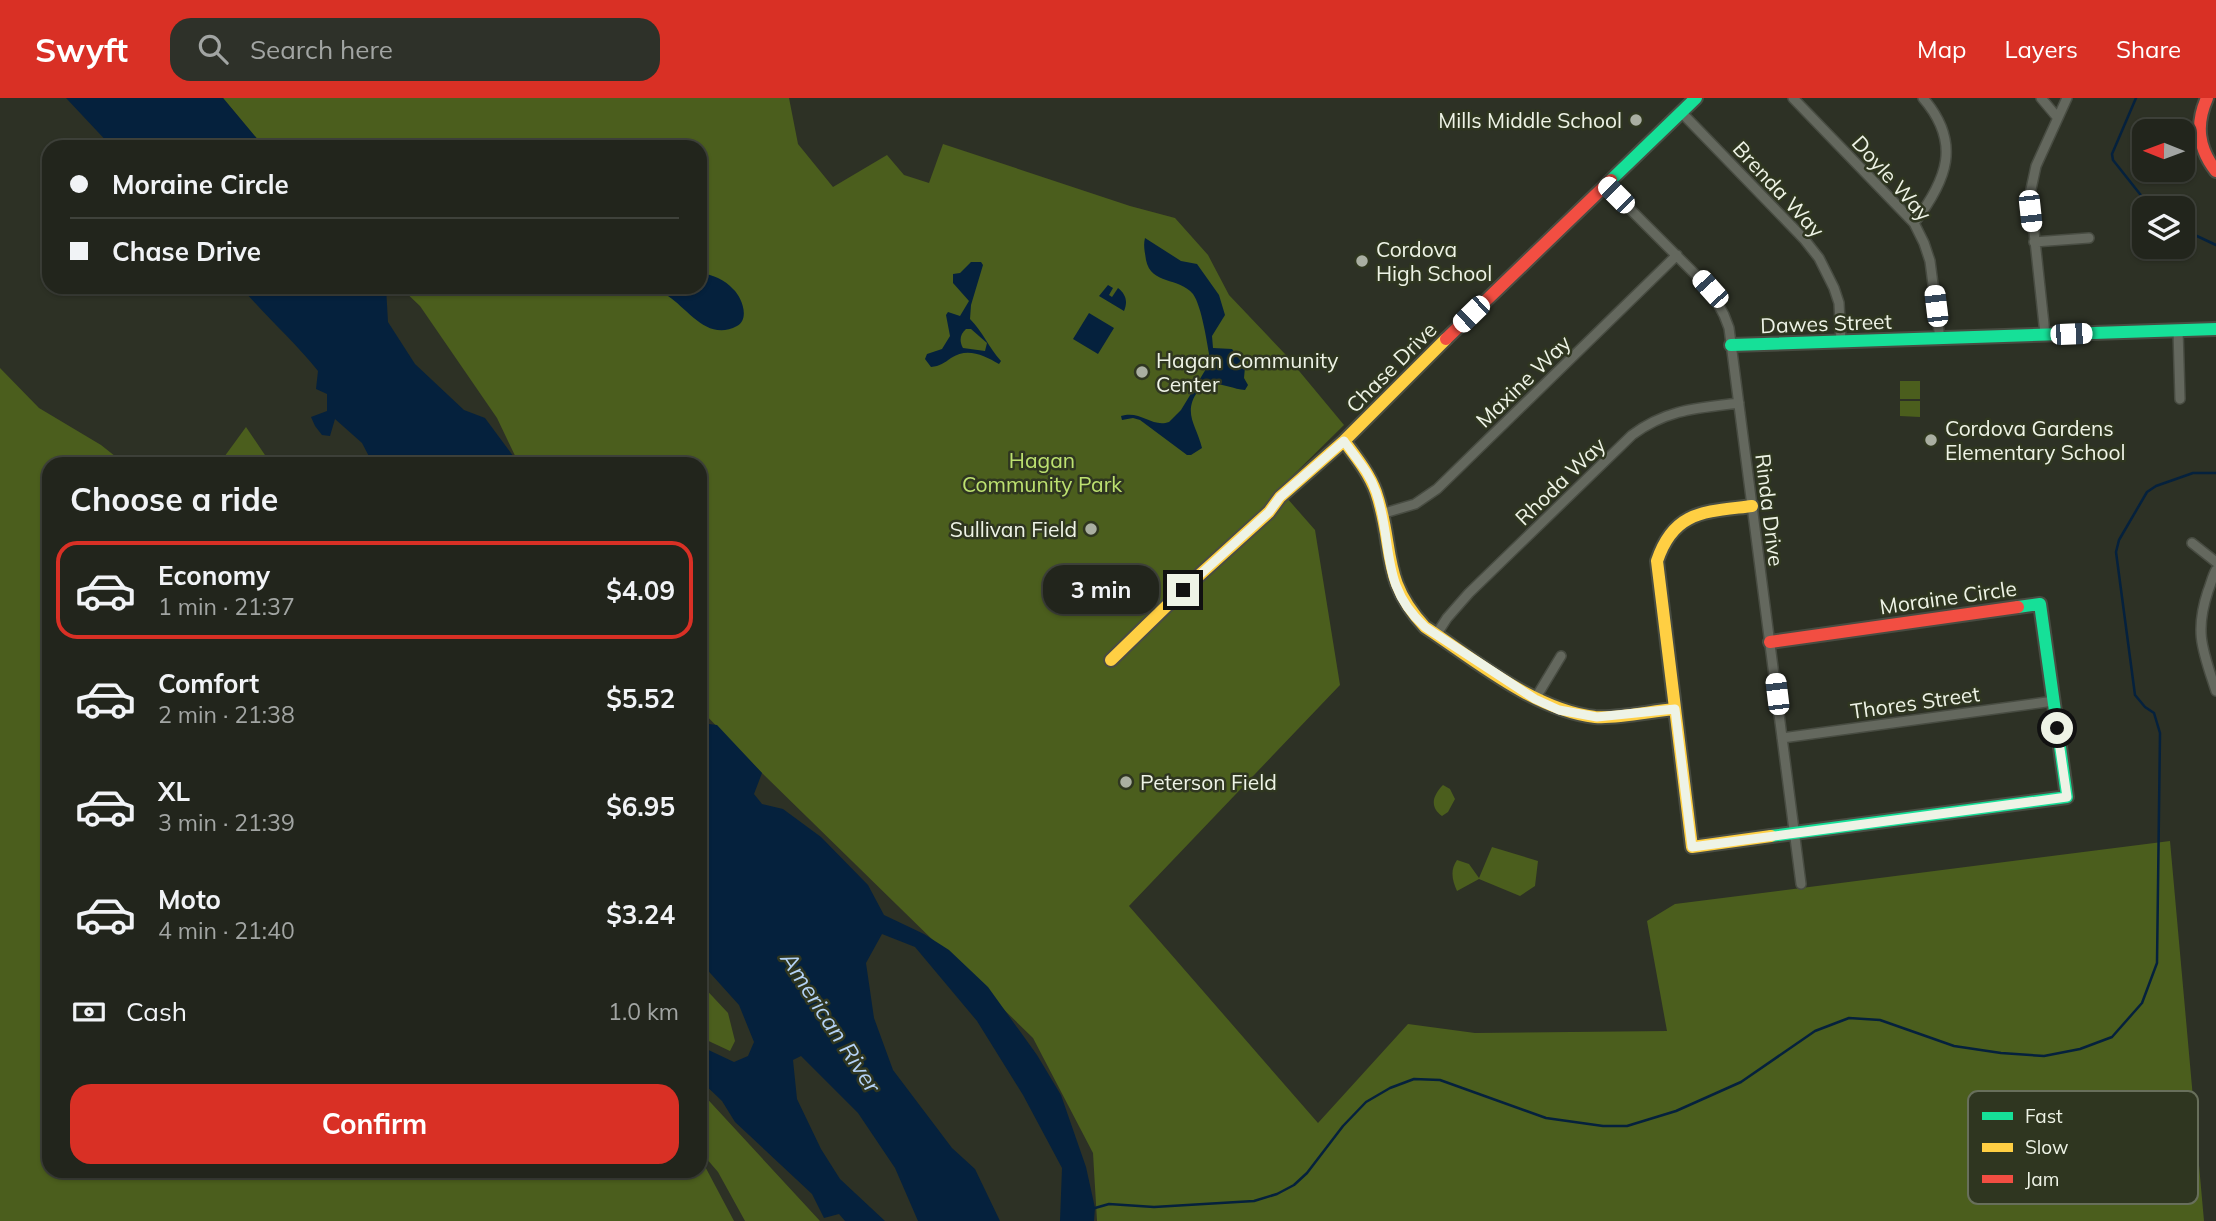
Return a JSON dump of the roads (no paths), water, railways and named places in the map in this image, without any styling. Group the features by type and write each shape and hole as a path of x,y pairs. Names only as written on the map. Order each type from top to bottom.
{"street":[{"name":"Chase Drive","path":"1111,660 1269,512 1280,497 1344,441 1452,332 1696,98"},
{"name":"Doyle Way","path":"1793,98 1914,223 1930,261 1940,339"},
{"path":"1914,223 1939,187 1947,160 1945,136 1936,116 1923,98"},
{"path":"2042,98 2057,117"},
{"path":"2045,334 2030,211 2032,179 2067,98"},
{"path":"2207,98 2200,114 2199,140 2205,157 2216,171"},
{"name":"Brenda Way","path":"1681,112 1804,239 1819,258 1839,303 1841,342"},
{"name":"Rinda Drive","path":"1606,185 1710,289 1728,328 1801,884"},
{"path":"2034,242 2089,238"},
{"name":"Maxine Way","path":"1381,514 1415,504 1437,489 1677,255"},
{"name":"Dawes Street","path":"1731,345 2216,329"},
{"path":"2178,330 2180,399"},
{"name":"Rhoda Way","path":"1436,635 1460,602 1632,435 1657,418 1672,413 1739,403"},
{"path":"1344,441 1369,476 1381,514 1390,570 1396,589 1410,612 1436,635 1535,699 1559,710 1597,717 1675,709"},
{"path":"1752,506 1686,518 1671,531 1660,548 1657,567 1692,847 1794,833"},
{"path":"2192,543 2216,562"},
{"path":"2216,570 2200,617 2201,643 2212,662 2216,691"},
{"name":"Moraine Circle","path":"1770,642 2040,604 2067,797 1794,833"},
{"path":"1535,699 1562,656"},
{"name":"Thores Street","path":"1782,738 2054,701"}],"water":[{"path":"66,98 223,98 258,140 105,140"},
{"path":"1145,238 1181,261 1197,264 1219,295 1225,315 1212,336 1213,348 1232,349 1245,367 1244,378 1248,385 1245,390 1212,383 1204,385 1193,399 1192,420 1202,448 1191,455 1187,455 1140,420 1122,420 1121,416 1135,415 1157,423 1169,422 1181,410 1210,359 1204,325 1193,294 1153,273 1146,260"},
{"path":"971,262 981,262 983,265 971,305 970,319 1001,361 999,364 981,355 969,353 957,355 931,367 925,359 927,354 942,349 950,336 946,315 948,312 960,316 969,301 953,283 953,274 960,273","holes":["966,329 971,329 987,343 985,351 963,348 961,335"]},
{"path":"709,275 722,280 736,293 742,302 743,318 737,326 717,330 700,322 665,294 707,294"},
{"path":"1108,285 1113,288 1109,295 1112,297 1118,288 1123,293 1126,301 1124,311 1099,296"},
{"path":"247,294 386,294 388,322 415,364 464,410 485,418 514,457 369,457 362,443 335,419 330,436 322,435 311,417 327,411 327,394 316,389 318,371"},
{"path":"1089,313 1114,328 1098,354 1073,339"},
{"name":"American River","path":"707,724 717,725 762,773 754,794 762,804 783,809 821,837 868,885 884,915 924,934 949,950 988,987 1037,1055 1061,1095 1086,1167 1095,1208 1094,1221 1060,1221 1062,1168 1023,1095 977,1021 915,947 882,934 866,963 874,1018 893,1070 952,1148 975,1169 1000,1221 918,1221 895,1168 858,1113 801,1056 793,1060 797,1099 821,1149 840,1179 885,1221 845,1221 839,1214 824,1218 812,1194 735,1122 722,1101 707,1087 707,1049 734,1062 748,1056 754,1042 739,1005 707,970"}],"waterway":[{"path":"2136,98 2112,154 2113,160 2142,196"},
{"path":"2195,235 2216,245"},
{"path":"1095,1208 1109,1204 1154,1207 1254,1201 1277,1194 1294,1185 1307,1173 1343,1126 1366,1102 1390,1088 1414,1079 1440,1080 1546,1118 1603,1126 1627,1126 1676,1111 1741,1082 1815,1031 1849,1018 1880,1020 1954,1046 2001,1053 2044,1056 2080,1049 2112,1037 2142,1003 2157,963 2160,733 2154,713 2135,695 2116,552 2119,540 2147,492 2156,486 2193,473 2216,473"}],"place":[{"name":"Mills Middle School","path":"1636,120"},
{"name":"Cordova High School","path":"1362,261"},
{"name":"Hagan Community Center","path":"1142,372"},
{"name":"Cordova Gardens Elementary School","path":"1931,440"},
{"name":"Sullivan Field","path":"1091,529"},
{"name":"Peterson Field","path":"1126,782"}],"park label":[{"name":"Hagan Community Park","path":"1042,472"}]}
